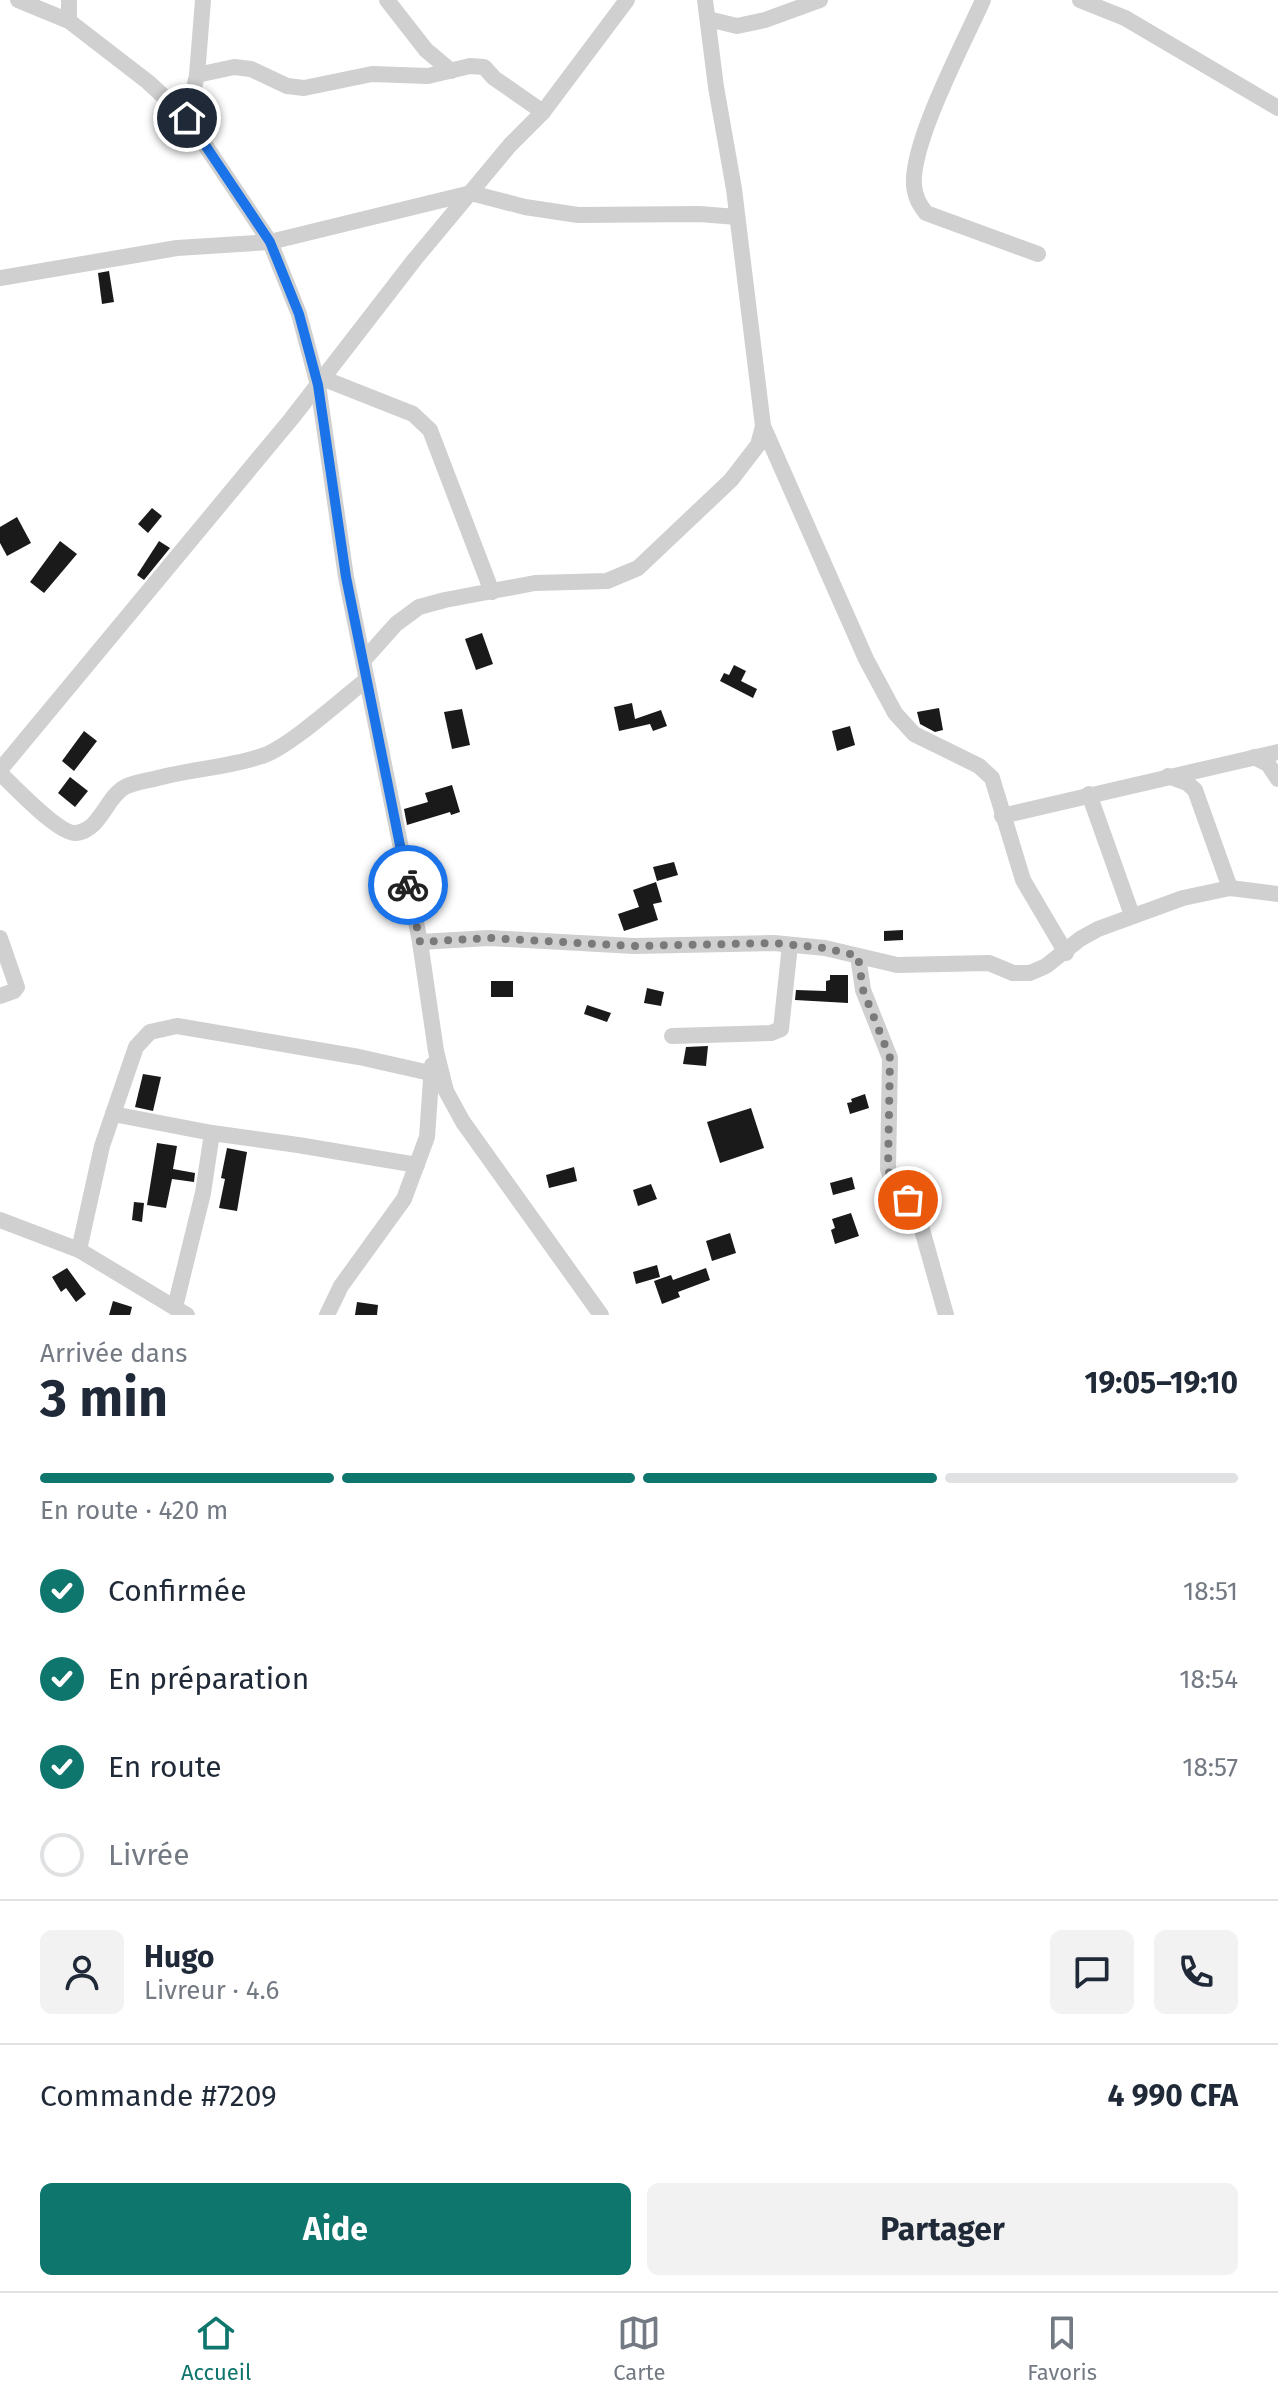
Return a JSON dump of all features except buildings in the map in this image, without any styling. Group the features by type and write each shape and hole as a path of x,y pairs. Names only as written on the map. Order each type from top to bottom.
{"street":[{"path":"18,0 69,21 148,82 187,118 270,242 299,314 320,382 346,577 420,942 436,1051 446,1091 463,1122 601,1315"},
{"path":"69,0 69,21"},
{"path":"187,118 197,75 203,0"},
{"path":"387,0 426,50 451,71"},
{"path":"366,680 266,755 229,765 184,771 123,788 99,819 75,833 43,813 0,771 320,382 415,259 510,145 543,112 627,0"},
{"path":"705,0 737,217 763,426 866,659 895,713 914,734 979,766 992,778 1023,880 1066,953"},
{"path":"708,19 737,26 765,20 820,0"},
{"path":"983,0 931,116 916,164 914,184 918,202 926,213 1038,254"},
{"path":"1080,0 1125,18 1278,108"},
{"path":"197,75 234,67 251,69 287,86 304,88 372,74 428,76 470,66 484,67 494,78 543,112"},
{"path":"0,278 177,248 270,242 471,193 525,207 578,215 699,214 737,217"},
{"path":"320,382 413,414 424,422 455,490 492,592"},
{"path":"363,661 396,624 419,607 535,583 607,581 638,568 731,480 758,445 763,426"},
{"path":"1002,816 1278,752"},
{"path":"1254,757 1268,764 1278,779"},
{"path":"1166,776 1187,783 1195,790 1230,888"},
{"path":"1089,794 1132,915"},
{"path":"420,942 489,938 634,946 790,945 825,948 897,965 989,963 1013,973 1030,973 1066,953 1080,939 1132,915 1183,898 1230,888 1278,894"},
{"path":"0,938 17,987 9,994 0,996"},
{"path":"672,1036 771,1033 781,1029 790,945"},
{"path":"858,956 863,990 890,1058 888,1169 921,1226 946,1315"},
{"path":"79,1250 102,1146 136,1047 150,1032 177,1026 359,1057 430,1073"},
{"path":"327,1315 341,1286 404,1199 427,1137 430,1073 436,1051"},
{"path":"113,1114 417,1165"},
{"path":"0,1220 79,1250 181,1311 212,1133"}],"way so far":[{"path":"408,885 420,942 489,938 634,946 774,943 825,948 858,956 863,990 890,1058 888,1169 908,1200"}],"route":[{"path":"187,118 270,242 299,314 318,385 346,577 408,885"}]}
